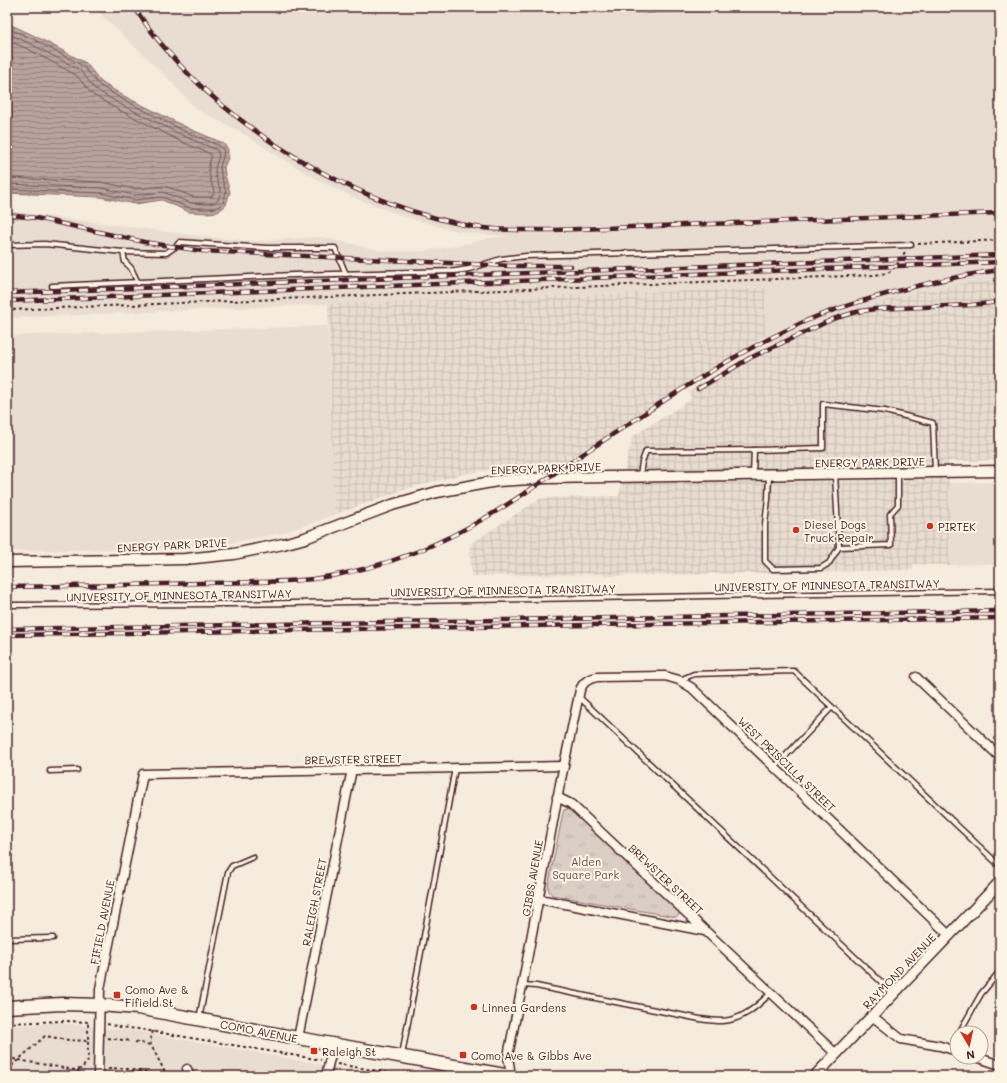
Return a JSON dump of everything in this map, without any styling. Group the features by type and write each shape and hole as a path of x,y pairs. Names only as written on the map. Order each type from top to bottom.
{"main road":[{"name":"COMO AVENUE","path":"7,1007 44,1004 100,1005 138,1008 510,1076"}],"street":[{"name":"ENERGY PARK DRIVE","path":"7,562 185,559 234,554 306,538 392,505 431,494 458,487 498,481 526,479 1000,471"},
{"name":"WEST PRISCILLA STREET","path":"583,684 590,679 597,677 665,676 679,680 692,688 949,935"},
{"path":"916,677 1000,757"},
{"name":"GIBBS AVENUE","path":"510,1076 508,1056 523,985 557,797 583,684"},
{"name":"BREWSTER STREET","path":"143,774 564,766"},
{"name":"RALEIGH STREET","path":"298,1038 352,769"},
{"name":"FIFIELD AVENUE","path":"98,1076 100,988 143,774"},
{"name":"BREWSTER STREET","path":"557,797 572,804 836,1054"},
{"name":"RAYMOND AVENUE","path":"815,1076 1000,882"},
{"name":"BREWSTER STREET","path":"539,898 706,931"},
{"path":"872,1016 901,1039 949,1048"},
{"path":"326,1076 335,1045"},
{"path":"989,1061 1000,1065"}],"lane":[{"path":"7,245 45,244 124,252 166,253 180,242 266,248 335,248 346,274"},
{"path":"52,286 454,271 469,269 501,259 526,256 911,245"},
{"path":"124,252 125,262 131,268 138,283"},
{"path":"640,478 642,462 646,451 823,448 823,404 885,411 933,423 935,472"},
{"path":"753,476 754,450"},
{"path":"839,547 890,545 890,514 898,505 898,473"},
{"path":"769,475 765,524 765,561 773,569 821,568 829,563 839,547 835,474"},
{"name":"UNIVERSITY OF MINNESOTA TRANSITWAY","path":"7,605 229,604 1000,591"},
{"path":"679,680 694,674 794,671 1000,866"},
{"path":"579,697 893,994"},
{"path":"775,767 832,707"},
{"path":"402,1056 455,768"},
{"path":"50,771 77,770"},
{"path":"199,1019 228,872 232,866 253,856"},
{"path":"7,939 53,938"},
{"path":"964,1025 981,994 1000,971"},
{"path":"523,985 536,986 700,1019 722,1021 736,1019 751,1011 771,993"}],"path":[{"path":"7,310 874,275 888,272 896,266 911,245 926,242 1000,240"},
{"path":"7,1023 52,1021 99,1023 153,1031 407,1076"},
{"path":"7,1058 78,1070 84,1067 88,1061 88,1022"},
{"path":"153,1031 150,1041 151,1045 167,1076"},
{"path":"7,1070 45,1036 68,1040 98,1042"},
{"path":"108,1038 131,1041"},
{"path":"135,1042 151,1045"},
{"path":"108,1069 122,1068 159,1075 165,1073"},
{"path":"78,1070 79,1076"}],"shaded area":[{"path":"93,7 1000,7 1000,278 917,292 851,310 813,324 770,344 765,336 766,288 328,304 7,318 7,211 208,237 256,241 321,237 382,251 423,251 457,246 490,238 509,236 475,234 447,229 403,216 357,199 322,182 284,160 241,132 196,109 165,75"},
{"path":"985,280 1000,280 1000,460 948,461 950,565 913,564 913,570 604,576 604,574 471,576 470,544 541,498 619,496 632,437 692,399 688,392 751,353 789,335 851,310 917,292"},
{"path":"766,288 765,336 558,467 522,467 480,471 455,476 405,489 334,515 328,304"},
{"path":"328,326 334,515 283,533 223,544 183,548 7,551 7,336"},
{"path":"1000,482 1000,566 988,564 950,565 948,483"},
{"path":"59,1023 135,1031 386,1076 7,1076 7,1026"}],"green space":[{"name":"Alden Square Park","path":"568,809 572,811 679,911 679,915 676,917 552,895 548,887 563,813 564,810"}],"water":[{"path":"7,23 86,63 101,82 124,96 190,129 223,143 228,149 228,158 224,167 230,192 226,205 218,212 207,213 189,212 162,200 135,204 100,197 7,193"}],"railway":[{"path":"134,7 163,46 197,82 235,116 277,146 321,172 367,194 413,211 460,224 494,229 553,230 1000,213"},
{"path":"565,7 648,11 779,7"},
{"path":"7,215 36,218 144,242 202,251 511,266 571,266"},
{"path":"7,293 1000,255"},
{"path":"7,301 1000,262"},
{"path":"7,587 299,580 339,574 391,561 440,542 485,518 688,385 763,342 800,324 834,310 868,299 924,284 1000,270"},
{"path":"698,389 750,358 833,319 856,312 875,309 971,305 1000,302"},
{"path":"7,629 1000,611"},
{"path":"7,635 1000,618"}],"place":[{"name":"PIRTEK","path":"930,526"},
{"name":"Diesel Dogs Truck Repair","path":"796,530"},
{"name":"Como Ave & Fifield St","path":"117,995"},
{"name":"Linnea Gardens","path":"474,1007"},
{"name":"Raleigh St","path":"314,1051"},
{"name":"Como Ave & Gibbs Ave","path":"463,1055"}]}
